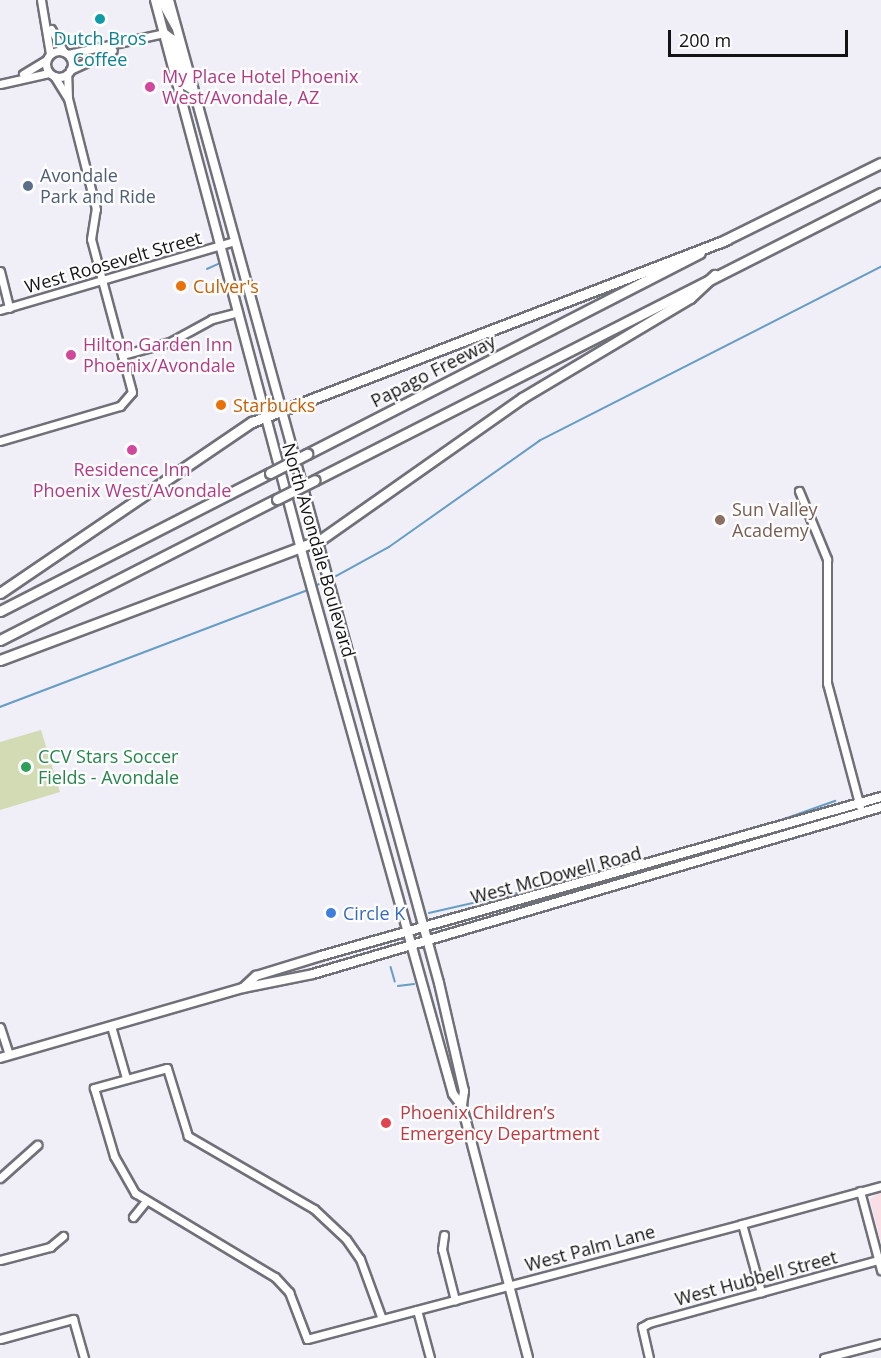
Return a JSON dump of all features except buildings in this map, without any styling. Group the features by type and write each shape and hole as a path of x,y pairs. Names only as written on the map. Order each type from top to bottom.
{"highway":[{"name":"Papago Freeway","path":"0,611 881,163"},
{"path":"0,640 715,275 881,193"},
{"path":"0,592 265,417 726,240"},
{"path":"0,660 320,540 522,398 690,298 715,275"}],"main road":[{"name":"North Avondale Boulevard","path":"155,0 316,604 414,945 453,1094 462,1106"},
{"path":"161,0 176,27"},
{"name":"North Avondale Boulevard","path":"169,0 234,241 284,408 428,941 464,1092 462,1106 528,1358"},
{"path":"164,33 172,39 185,85 193,90"},
{"path":"363,765 379,761"},
{"name":"West McDowell Road","path":"243,988 256,976 881,797"},
{"name":"West McDowell Road","path":"4,1057 243,988 265,988 881,807"}],"street":[{"path":"42,0 48,24 48,57 52,74 68,98"},
{"path":"0,441 129,399 132,387 91,239 95,200 68,98 69,72 66,53 48,24"},
{"path":"19,78 48,57 117,47 164,33"},
{"path":"0,84 19,78 69,72 117,47"},
{"name":"West Roosevelt Street","path":"0,310 234,241"},
{"path":"0,271 9,308"},
{"path":"122,355 170,342 238,312"},
{"path":"799,491 826,559 827,683 862,813"},
{"path":"111,1026 126,1078"},
{"path":"0,1027 4,1057"},
{"path":"133,1217 145,1202 114,1156 94,1088 167,1068 188,1136 314,1209 346,1239 360,1258 382,1320"},
{"path":"0,1178 37,1145"},
{"name":"West Palm Lane","path":"145,1202 274,1277 289,1292 307,1339 881,1186"},
{"path":"860,1191 881,1270"},
{"path":"742,1224 761,1292"},
{"path":"444,1235 442,1249 455,1300"},
{"path":"0,1260 50,1247 63,1236"},
{"name":"West Hubbell Street","path":"649,1358 642,1327 878,1260"},
{"path":"417,1310 430,1358"},
{"path":"0,1339 73,1319 84,1358"},
{"path":"824,1358 881,1343"}],"shaded area":[{"path":"881,1190 881,1243 870,1200"}],"green space":[{"name":"CCV Stars Soccer Fields - Avondale","path":"41,730 60,792 0,810 0,742"}],"waterway":[{"path":"207,269 218,264"},
{"path":"331,579 389,547 539,441 881,267"},
{"path":"315,586 324,582"},
{"path":"0,707 308,590"},
{"path":"773,823 835,801"},
{"path":"429,913 570,881"},
{"path":"391,967 395,981"},
{"path":"398,986 414,984"}],"place":[{"name":"Dutch Bros Coffee","path":"100,19"},
{"name":"My Place Hotel Phoenix West/Avondale, AZ","path":"150,87"},
{"name":"Avondale Park and Ride","path":"28,186"},
{"name":"Culver's","path":"181,286"},
{"name":"Hilton Garden Inn Phoenix/Avondale","path":"71,355"},
{"name":"Starbucks","path":"221,405"},
{"name":"Residence Inn Phoenix West/Avondale","path":"132,450"},
{"name":"Sun Valley Academy","path":"720,520"},
{"name":"CCV Stars Soccer Fields - Avondale","path":"26,767"},
{"name":"Circle K","path":"331,913"},
{"name":"Phoenix Children’s Emergency Department","path":"386,1123"}]}
